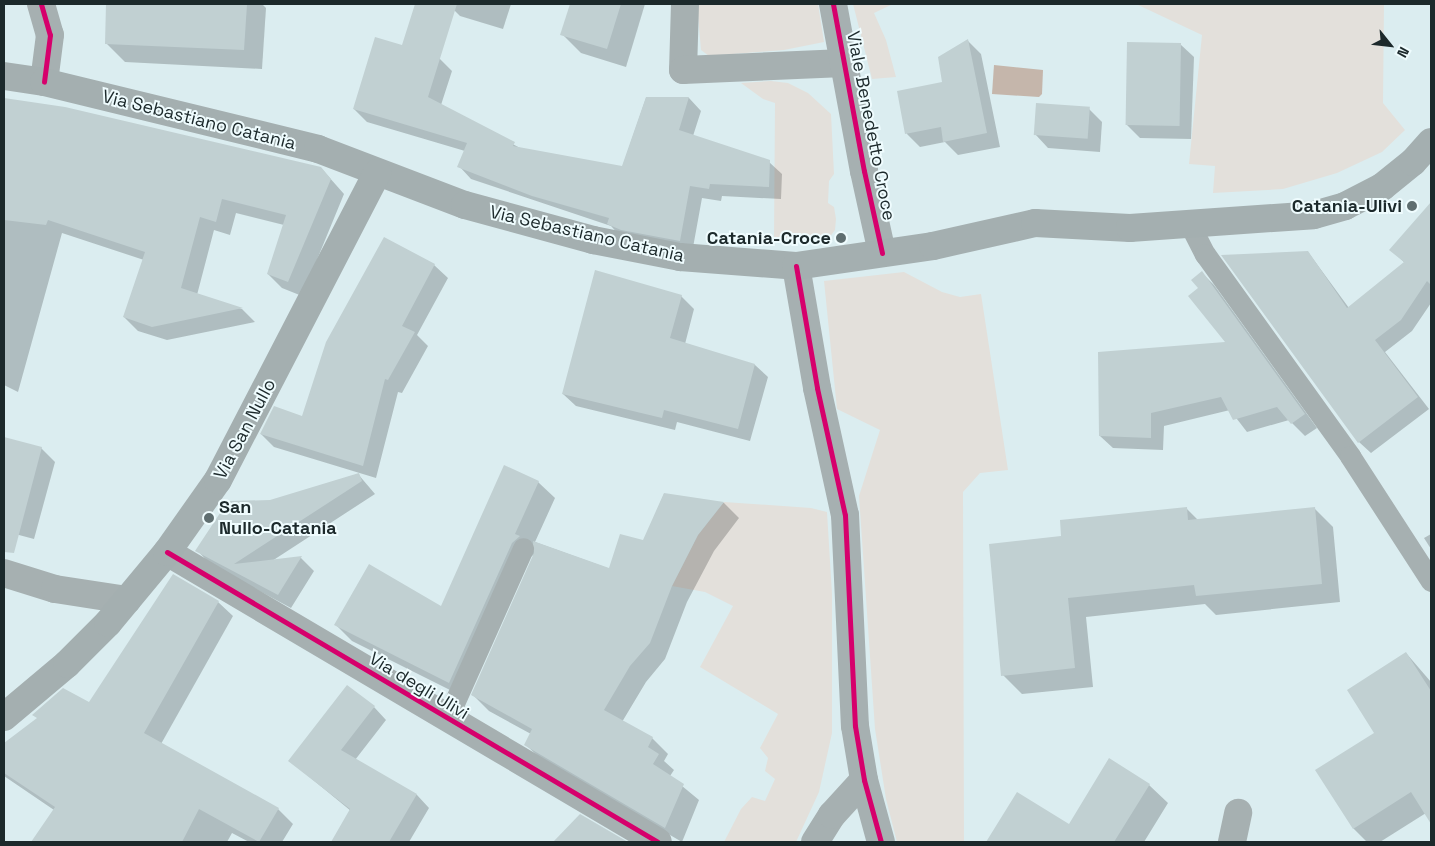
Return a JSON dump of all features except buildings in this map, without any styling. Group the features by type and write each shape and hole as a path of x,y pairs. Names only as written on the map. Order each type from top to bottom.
{"main road":[{"name":"Via Sebastiano Catania","path":"4,76 44,82 318,149 466,206 593,240 680,257 796,266 933,246 1035,223 1130,228 1305,216 1345,206 1382,187 1414,162 1431,142"},
{"name":"Via San Nullo","path":"4,717 67,664 127,600 167,552 232,455 377,173"}],"street":[{"path":"41,4 50,35 44,82"},
{"path":"685,4 684,70 844,64"},
{"name":"Viale Benedetto Croce","path":"833,4 882,253"},
{"path":"796,266 817,388 845,515 855,726 864,780 881,842"},
{"name":"Via degli Ulivi","path":"167,552 658,842"},
{"path":"4,573 55,588 127,600"},
{"path":"815,842 832,816 864,780"},
{"path":"1232,842 1238,813"}],"lane":[{"path":"1190,225 1205,254 1350,456 1431,581"},
{"path":"447,719 523,548"}],"shaded area":[{"path":"697,4 818,4 824,42 784,50 709,56 701,50"},
{"path":"853,4 893,4 874,13 886,40 896,77 872,79"},
{"path":"1136,4 1384,4 1383,103 1405,130 1382,152 1337,173 1283,189 1213,193 1215,166 1189,164 1202,35"},
{"path":"994,65 1043,70 1042,94 1039,97 992,94"},
{"path":"771,81 788,83 808,93 831,114 834,174 829,181 828,203 834,207 836,219 835,230 829,238 774,238 775,103 763,99 741,83"},
{"path":"904,272 942,292 960,297 981,294 1008,470 980,473 963,492 964,842 897,842 886,799 875,729 859,496 880,430 837,409 824,281"},
{"path":"724,502 811,508 827,512 832,594 832,733 819,792 796,842 724,842 741,809 752,797 765,801 775,779 765,771 768,758 760,748 778,714 700,667 733,606 705,592 672,586 698,535"}],"cycle path":[{"path":"41,4 50,35 44,82"},
{"path":"833,4 864,171 882,253"},
{"path":"796,266 817,388 845,515 855,726 864,780 881,842"},
{"path":"167,552 658,842"}],"place":[{"name":"Catania-Ulivi","path":"1412,206"},
{"name":"Catania-Croce","path":"841,238"},
{"name":"San Nullo-Catania","path":"209,518"}]}
